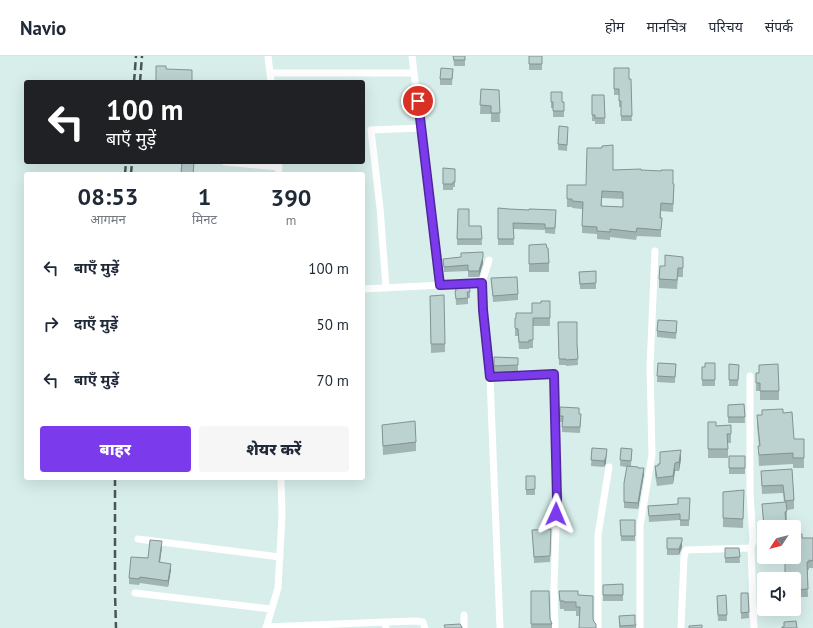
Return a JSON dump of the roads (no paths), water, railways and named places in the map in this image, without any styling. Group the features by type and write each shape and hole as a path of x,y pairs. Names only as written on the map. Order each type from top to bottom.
{"street":[{"path":"268,56 270,80"},
{"path":"412,56 440,285"},
{"path":"270,73 414,73"},
{"path":"386,287 380,208 370,130 421,128"},
{"path":"243,164 279,168"},
{"path":"640,628 640,526 652,455 650,367 655,251"},
{"path":"488,260 482,283 483,310 490,377 500,628"},
{"path":"365,289 482,283"},
{"path":"490,377 554,374 557,499 554,586 556,628"},
{"path":"750,376 750,494 753,541 751,548 754,628"},
{"path":"598,628 598,535 609,467"},
{"path":"281,480 282,516 278,588 266,627 386,625 416,621 423,622 425,628"},
{"path":"138,539 280,557"},
{"path":"681,628 684,557 686,550 751,548"},
{"path":"136,593 271,609"},
{"path":"464,616 464,628"}],"railway":[{"path":"134,80 136,56"},
{"path":"140,80 142,56"},
{"path":"125,172 126,164"},
{"path":"131,172 132,164"},
{"path":"115,480 116,628"}]}
